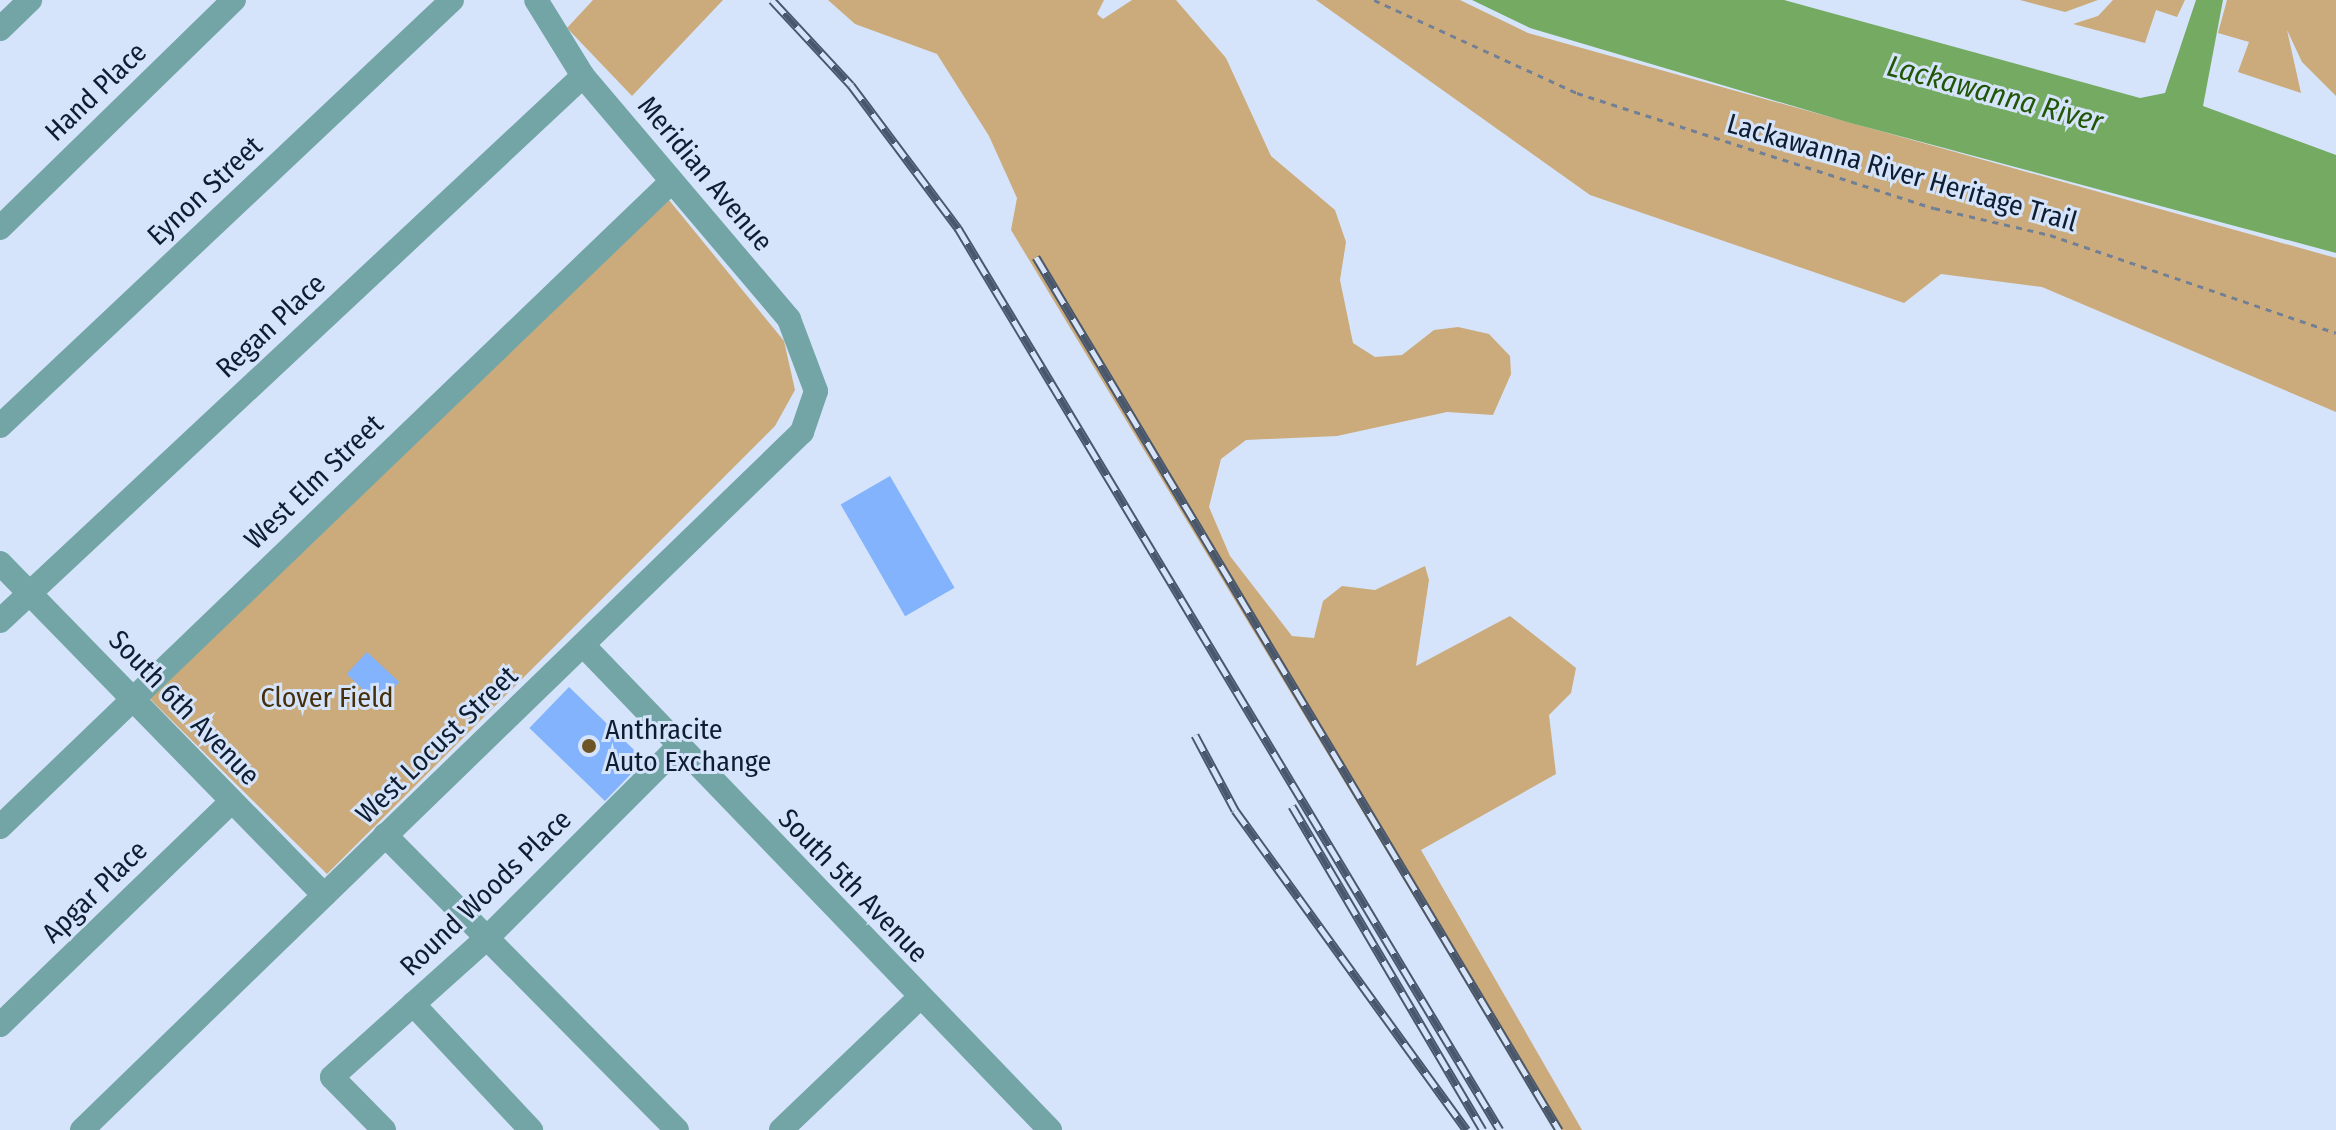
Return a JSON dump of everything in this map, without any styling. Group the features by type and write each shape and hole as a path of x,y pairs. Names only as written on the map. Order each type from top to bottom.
{"street":[{"path":"0,29 30,0"},
{"name":"Hand Place","path":"0,228 234,0"},
{"name":"Eynon Street","path":"0,426 452,0"},
{"name":"Meridian Avenue","path":"536,0 583,76 789,319 816,391"},
{"name":"Regan Place","path":"0,621 583,76"},
{"name":"West Elm Street","path":"4,816 133,698 671,182"},
{"name":"West Locust Street","path":"82,1130 802,432 816,391"},
{"name":"South 6th Avenue","path":"0,563 324,895"},
{"name":"South 5th Avenue","path":"584,646 677,748 1050,1130"},
{"name":"Round Woods Place","path":"384,1130 332,1077 486,939 677,748"},
{"name":"Apgar Place","path":"0,1025 232,801"},
{"path":"385,835 677,1130"},
{"path":"781,1130 920,997"},
{"path":"413,1004 531,1130"}],"path":[{"name":"Lackawanna River Heritage Trail","path":"1374,0 1577,93 1934,208 2050,235 2336,333"}],"green space":[{"path":"593,0 723,0 632,96 567,28"},
{"path":"828,0 1104,0 1097,14 1103,19 1132,0 1176,0 1226,58 1271,156 1335,210 1346,242 1340,280 1353,343 1375,357 1402,355 1434,330 1458,327 1489,334 1510,356 1511,374 1493,415 1447,412 1337,436 1246,440 1221,459 1209,507 1230,556 1292,636 1314,638 1323,601 1342,586 1375,590 1425,566 1429,580 1416,666 1510,616 1576,668 1571,693 1549,715 1556,774 1421,850 1582,1130 1555,1130 1011,230 1017,198 989,136 937,54 855,24"},
{"path":"1316,0 1460,0 1528,33 2336,258 2336,412 2042,287 1941,274 1904,303 1590,195"},
{"path":"2020,0 2098,0 2065,12"},
{"path":"2113,0 2185,0 2177,17 2156,10 2145,43 2073,24 2098,16"},
{"path":"2227,0 2336,0 2336,96 2302,62 2287,30 2301,93 2238,72 2249,42 2218,33"},
{"name":"Clover Field","path":"669,200 784,341 795,390 775,426 327,874 148,697"}],"water":[{"name":"Lackawanna River","path":"1472,0 1784,0 2140,98 2165,93 2196,0 2223,0 2203,106 2336,155 2336,253 1847,122 1530,28"}],"building":[{"path":"890,476 954,588 905,616 841,504"},
{"path":"367,652 399,682 379,704 347,674"},
{"name":"Anthracite Auto Exchange","path":"569,687 645,760 605,801 529,728"}],"railway":[{"path":"772,0 851,85 958,228 1500,1130"},
{"path":"1036,257 1559,1130"},
{"path":"1195,735 1235,810 1467,1130"},
{"path":"1292,806 1483,1130"}],"place":[{"name":"Anthracite Auto Exchange","path":"589,746"}]}
